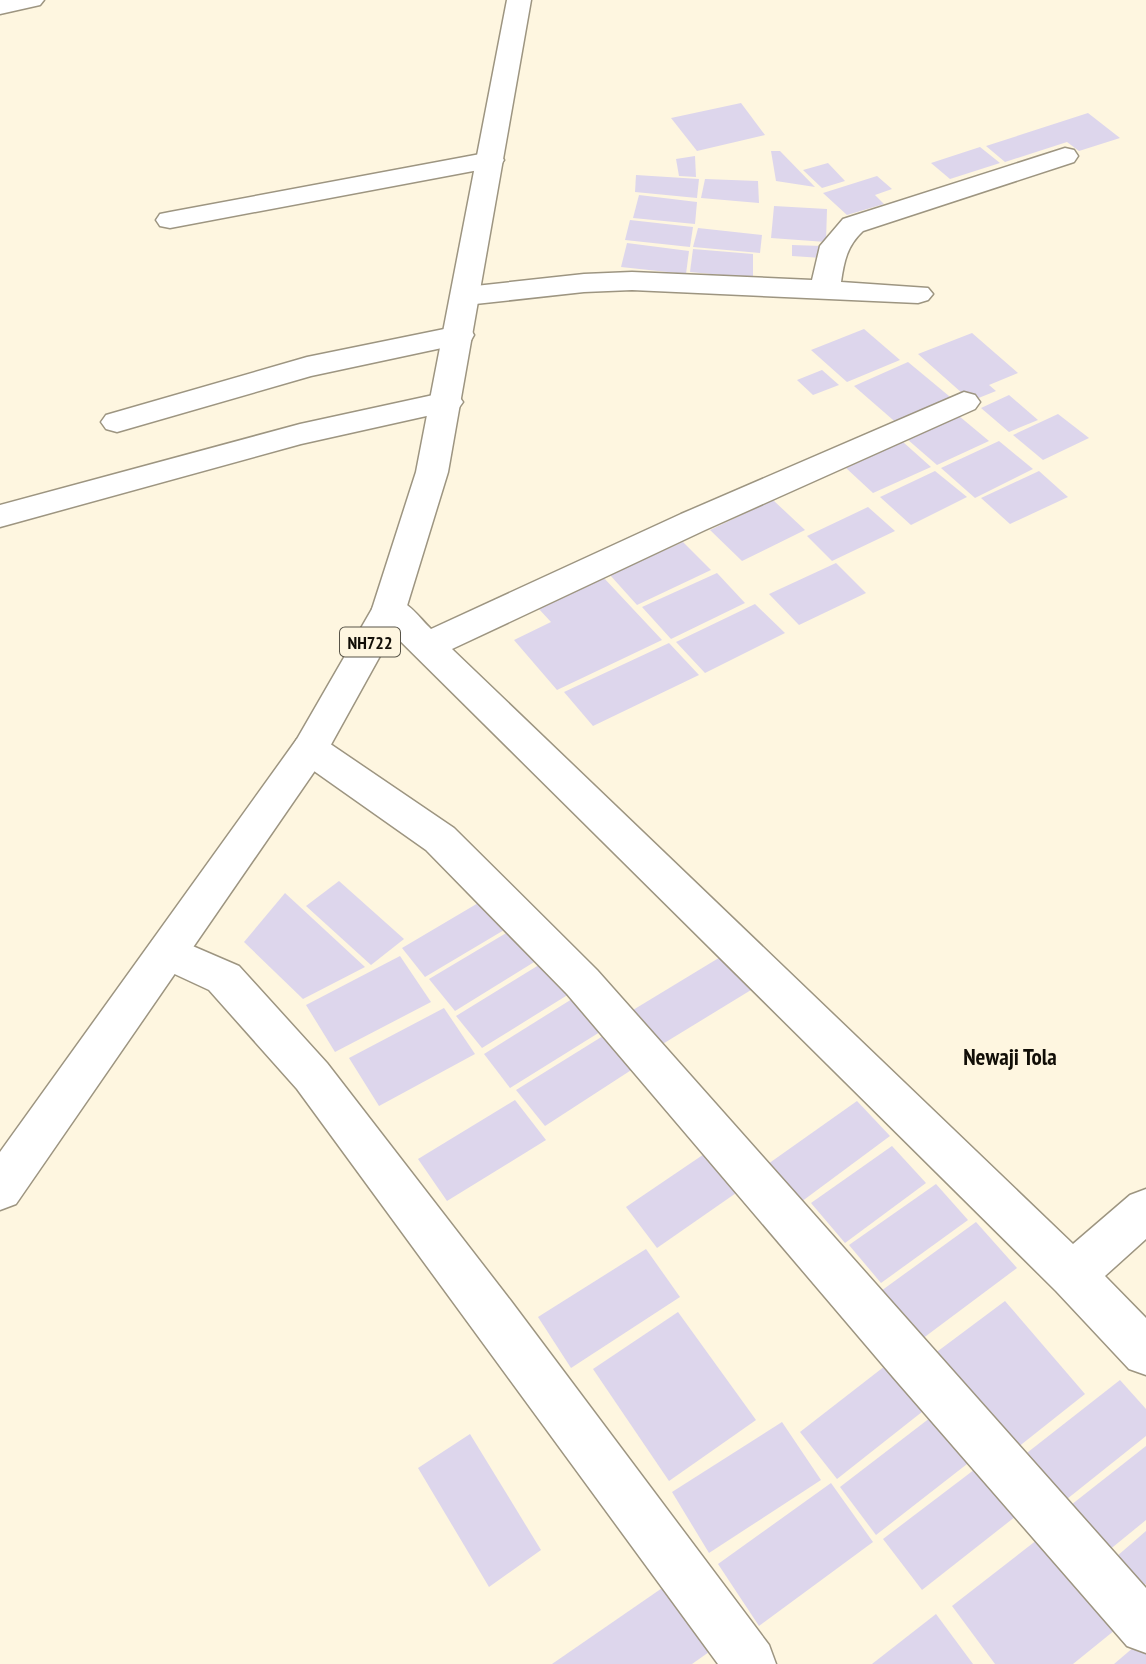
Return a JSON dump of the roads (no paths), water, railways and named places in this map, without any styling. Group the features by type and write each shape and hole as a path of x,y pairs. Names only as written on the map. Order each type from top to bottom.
{"main road":[{"path":"0,7 32,0"},
{"name":"NH722","path":"0,1189 310,749 389,609 432,472 447,402 519,0"},
{"path":"825,289 831,251 838,237 853,225 1065,156"},
{"path":"170,220 491,160"},
{"path":"466,296 584,283 632,281 918,294"},
{"path":"117,422 307,367 459,335"},
{"path":"0,516 300,434 447,402"},
{"path":"429,646 693,522 964,402"},
{"path":"389,609 1072,1275 1146,1352"},
{"path":"310,749 440,839 582,982 1146,1627"},
{"path":"167,952 224,978 312,1076 503,1328 750,1664"},
{"path":"1072,1275 1146,1210"}],"district":[{"name":"Newaji Tola","path":"1010,1056"}]}
